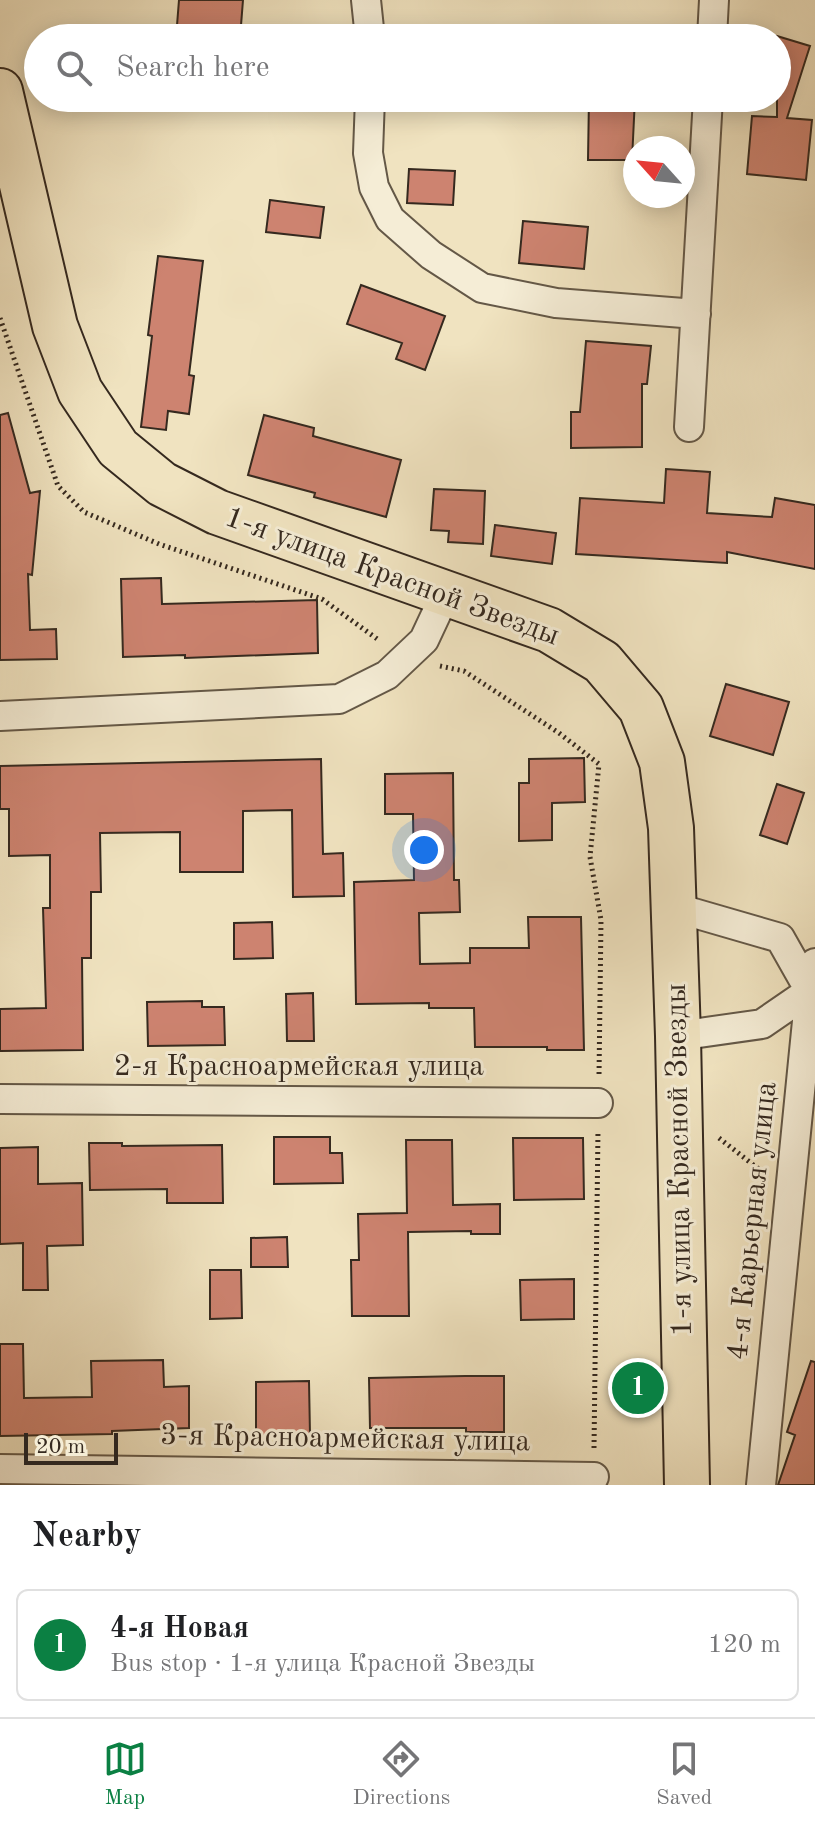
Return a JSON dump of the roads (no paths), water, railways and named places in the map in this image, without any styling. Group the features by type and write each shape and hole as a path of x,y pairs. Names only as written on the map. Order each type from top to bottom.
{"main road":[{"name":"1-я улица Красной Звезды","path":"0,91 55,326 80,391 118,448 162,484 217,512 549,630 602,662 641,708 662,762 671,828 687,1485"}],"street":[{"path":"366,0 369,24"},
{"path":"713,24 714,0"},
{"path":"369,112 368,153 374,187 390,219 431,255 482,288 556,303 696,314"},
{"path":"689,427 707,112"},
{"path":"0,716 339,699 387,675 424,640 446,593"},
{"path":"673,907 780,938 813,993 762,1024 678,1036"},
{"name":"4-я Карьерная улица","path":"761,1485 815,963"},
{"name":"2-я Красноармейская улица","path":"0,1099 598,1103"},
{"name":"3-я Красноармейская улица","path":"0,1469 594,1477"}],"place":[{"name":"4-я Новая","path":"638,1388"}]}
